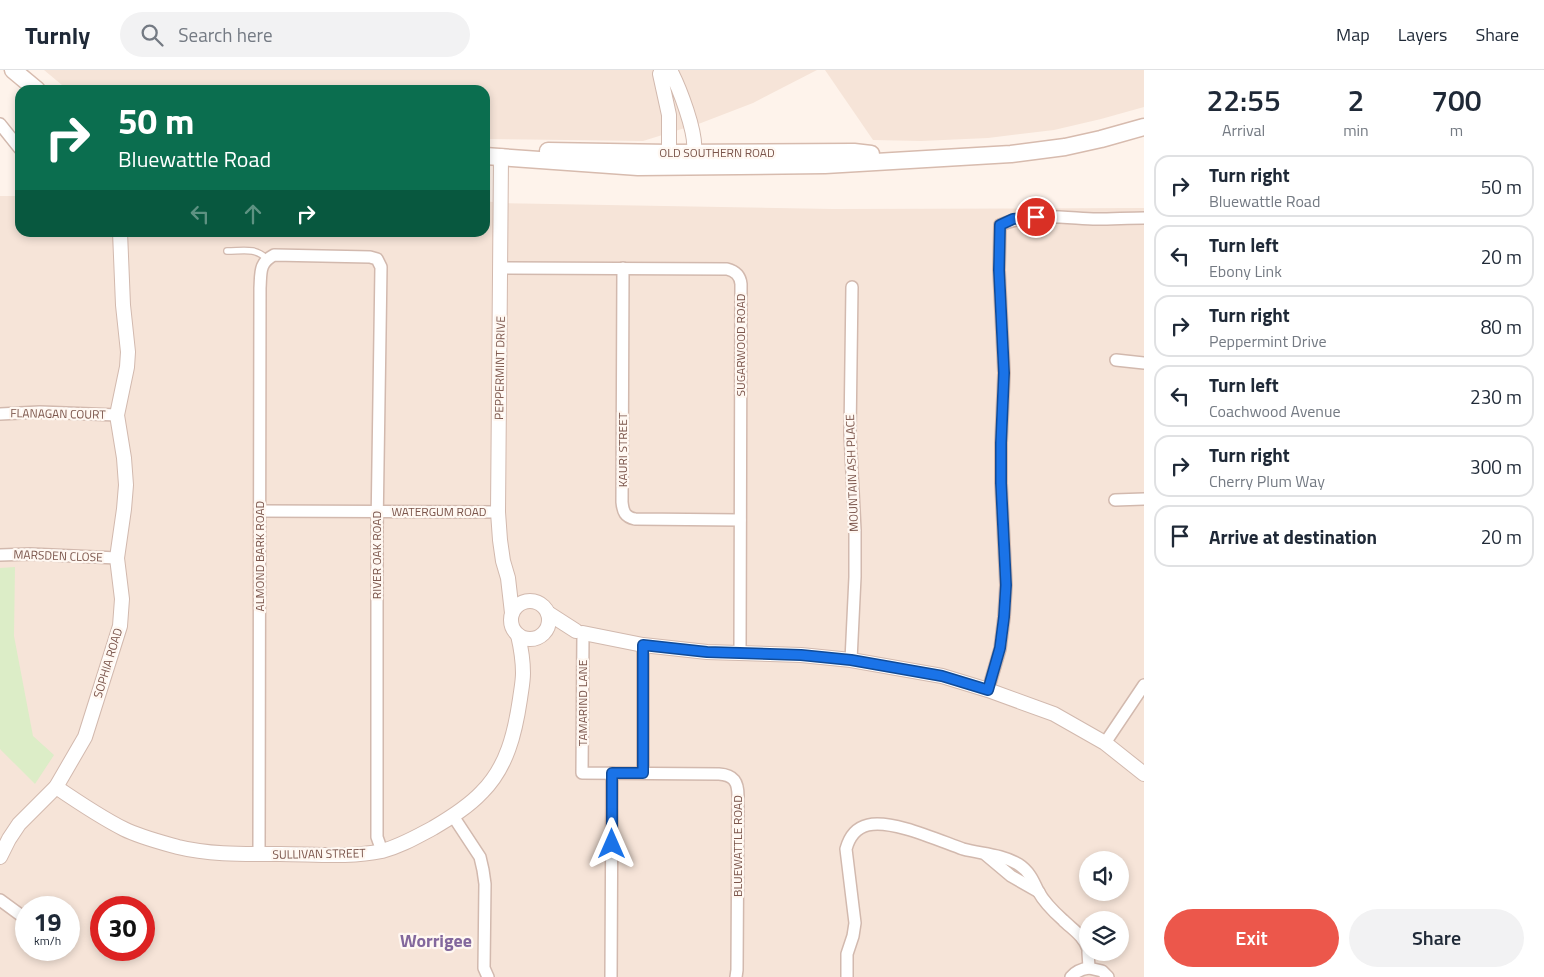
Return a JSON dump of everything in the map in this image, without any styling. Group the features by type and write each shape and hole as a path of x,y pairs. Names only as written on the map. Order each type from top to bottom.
{"main road":[{"path":"13,70 31,85"},
{"name":"OLD SOUTHERN ROAD","path":"493,156 603,165 691,160 825,165 1011,154 1065,147 1144,127"},
{"name":"OLD SOUTHERN ROAD","path":"493,156 532,150 669,153 691,160"}],"street":[{"path":"662,70 660,74 668,115 669,153"},
{"path":"670,70 691,125 691,160"},
{"path":"0,124 15,143"},
{"name":"PEPPERMINT DRIVE","path":"493,156 501,268 498,512 503,561 508,578 512,613"},
{"path":"988,690 1000,648 1006,585 1001,467 1004,373 999,270 1000,225 1013,219 1036,217 1144,218"},
{"name":"SOPHIA ROAD","path":"0,856 19,824 56,787 84,737 118,635 122,616 117,558 126,485 117,415 128,360 123,305 120,237"},
{"name":"RIVER OAK ROAD","path":"267,259 274,255 370,256 377,259 381,267 377,512 377,837 382,851"},
{"name":"ALMOND BARK ROAD","path":"259,854 260,288 261,269 267,259"},
{"name":"SUGARWOOD ROAD","path":"501,268 727,269 733,271 740,278 742,284 740,654"},
{"name":"KAURI STREET","path":"623,268 622,502 625,514 635,520 740,520"},
{"name":"MOUNTAIN ASH PLACE","path":"851,660 855,577 855,530 850,434 852,287"},
{"path":"1116,360 1144,364"},
{"name":"FLANAGAN COURT","path":"0,414 40,412 117,415"},
{"path":"1115,500 1144,499"},
{"name":"WATERGUM ROAD","path":"260,511 498,512"},
{"name":"MARSDEN CLOSE","path":"0,555 30,554 117,558"},
{"path":"508,578 532,601 542,605 548,613 579,632"},
{"path":"532,601 520,604 512,613 511,625 518,636 528,640 540,636 579,632 643,645 707,652 801,655 851,660 942,676 988,690 1054,714 1105,743 1144,774"},
{"path":"540,636 549,624 548,613"},
{"name":"TAMARIND LANE","path":"579,632 582,773"},
{"name":"SULLIVAN STREET","path":"56,787 125,830 180,848 259,854 359,854 382,851 408,842 453,816 483,792 496,774 505,759 517,723 523,674 522,654 518,636"},
{"name":"SULLIVAN STREET","path":"523,674 540,636"},
{"path":"643,645 643,773"},
{"path":"1105,743 1144,685"},
{"name":"BLUEWATTLE ROAD","path":"582,773 727,775 733,778 736,783 738,796 736,977"},
{"path":"611,977 612,773"},
{"path":"453,816 480,857 483,870 485,884 484,968 488,977"},
{"path":"847,977 847,954 855,923 846,849 849,840 858,829 867,825 875,824 903,828 986,855 1008,859 1020,866 1032,877 1039,892 1061,919 1079,935"},
{"path":"986,855 1011,876 1039,892"},
{"path":"0,900 15,911"},
{"path":"1089,961 1089,968"},
{"path":"1071,977 1074,973 1089,968 1102,971 1108,977"}],"lane":[{"path":"227,251 253,250 261,253 267,259"},
{"path":"1011,876 1020,866"}],"shaded area":[{"path":"44,70 817,70 753,103 701,123 643,141 490,139 490,85 62,85"},
{"path":"825,70 1144,70 1144,107 1054,130 988,138 921,141 873,140"},
{"path":"0,196 15,196 15,237 490,237 490,202 833,209 1144,208 1144,977 0,977"}],"green space":[{"path":"15,567 14,636 33,736 54,755 35,784 0,749 0,568"}],"district":[{"name":"Worrigee","path":"436,941"}],"route":[{"path":"612,844 612,773 643,773 643,645 707,652 829,657 942,676 988,690 1000,648 1006,585 1001,483 1004,373 999,270 1000,225 1013,219 1036,217"}]}
